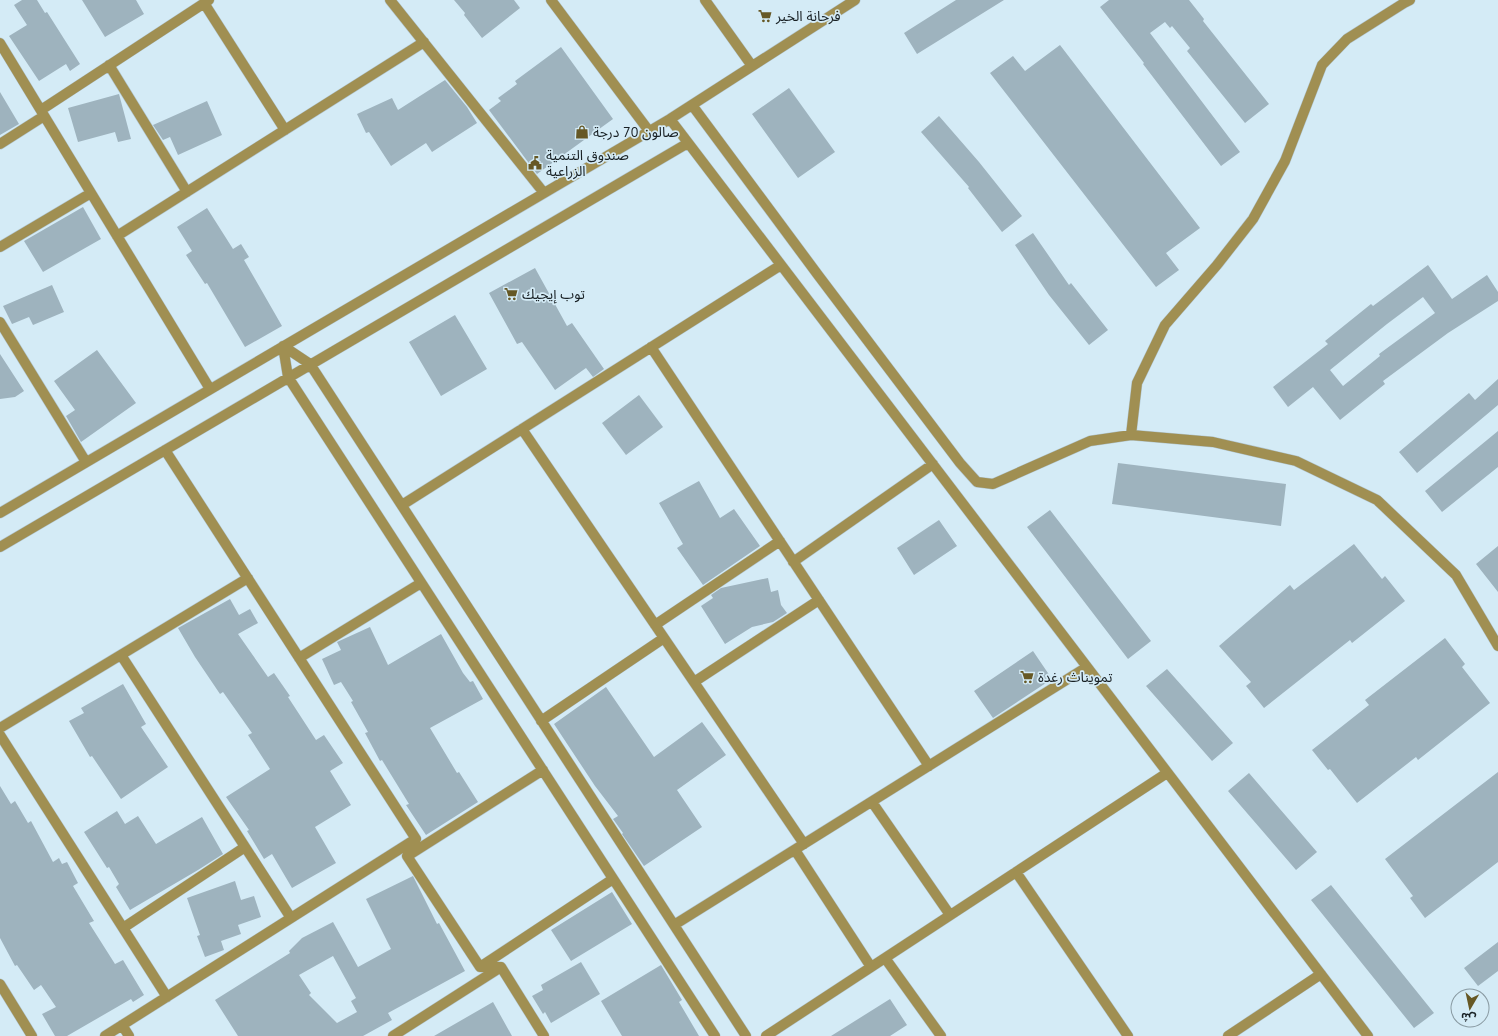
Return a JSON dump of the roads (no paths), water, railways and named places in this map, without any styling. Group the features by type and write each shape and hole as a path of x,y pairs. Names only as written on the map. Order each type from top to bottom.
{"street":[{"path":"390,0 544,193"},
{"path":"551,0 649,131"},
{"path":"705,0 752,66"},
{"path":"0,512 670,119 855,0"},
{"path":"1131,435 1137,383 1165,324 1217,265 1254,219 1285,161 1322,65 1347,39 1410,0"},
{"path":"0,144 109,65 206,2 285,130"},
{"path":"117,236 424,42"},
{"path":"0,43 210,389"},
{"path":"109,65 187,192"},
{"path":"692,105 960,463 977,482 993,484 1090,441 1131,435 1213,442 1296,461 1377,500 1456,575 1498,646"},
{"path":"670,119 1368,1036"},
{"path":"0,548 310,364 688,143"},
{"path":"0,247 91,193"},
{"path":"402,505 781,265"},
{"path":"0,322 86,462"},
{"path":"283,346 310,364 746,1036"},
{"path":"283,346 288,377 715,1036"},
{"path":"651,347 929,766"},
{"path":"522,429 804,844"},
{"path":"165,450 416,839"},
{"path":"793,562 933,464"},
{"path":"655,625 780,542"},
{"path":"0,728 248,578"},
{"path":"299,658 421,583"},
{"path":"694,682 819,600"},
{"path":"541,721 664,638"},
{"path":"121,655 291,918"},
{"path":"674,925 1087,667"},
{"path":"0,735 167,997"},
{"path":"407,856 543,770"},
{"path":"766,1036 1167,772"},
{"path":"872,802 950,915"},
{"path":"407,856 416,839"},
{"path":"105,1036 416,839"},
{"path":"123,928 245,847"},
{"path":"795,850 871,967"},
{"path":"407,856 480,968"},
{"path":"1016,872 1128,1036"},
{"path":"480,968 613,879"},
{"path":"885,958 941,1036"},
{"path":"480,968 501,967"},
{"path":"393,1036 501,967"},
{"path":"501,967 544,1036"},
{"path":"1228,1036 1321,974"},
{"path":"0,984 32,1036"},
{"path":"122,1025 129,1036"}],"place":[{"name":"فرحانة الخير","path":"765,16"},
{"name":"صالون 70 درجة","path":"582,132"},
{"name":"صندوق التنمية الزراعية","path":"535,163"},
{"name":"توب إيجيك","path":"511,294"},
{"name":"تمويناث رغدة","path":"1027,677"}]}
